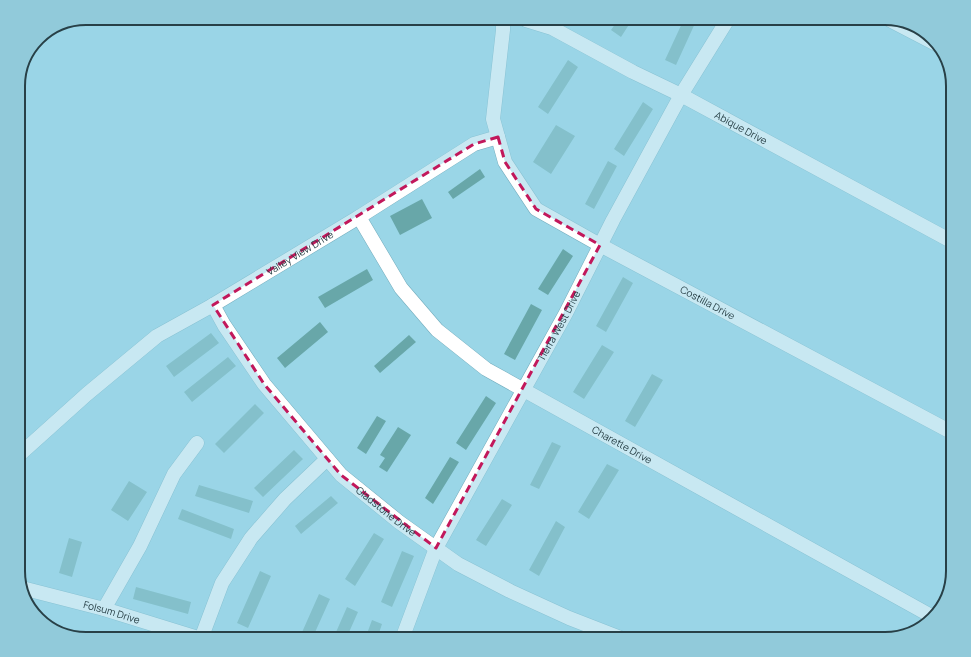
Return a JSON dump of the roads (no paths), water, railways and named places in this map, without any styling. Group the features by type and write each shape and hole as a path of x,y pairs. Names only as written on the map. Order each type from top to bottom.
{"street":[{"path":"498,137 493,119 503,25"},
{"name":"Abique Drive","path":"542,25 552,28 681,96 946,238"},
{"name":"Tierra West Drive","path":"405,632 436,548 566,314 600,245 681,96 724,25"},
{"path":"909,30 919,35"},
{"name":"Valley View Drive","path":"25,450 87,394 157,336 213,305 359,217 474,144 498,137"},
{"name":"Costilla Drive","path":"498,137 505,162 536,209 600,245 946,429"},
{"name":"Charette Drive","path":"359,217 401,288 437,330 486,370 929,613"},
{"name":"Gladstone Drive","path":"213,305 224,325 264,384 341,475 399,522 458,564 510,591 569,618 605,632"},
{"path":"104,608 140,546 174,474 197,443"},
{"path":"204,632 222,583 251,538 285,499 327,459"},
{"name":"Folsum Drive","path":"28,589 104,608 179,632"}]}
